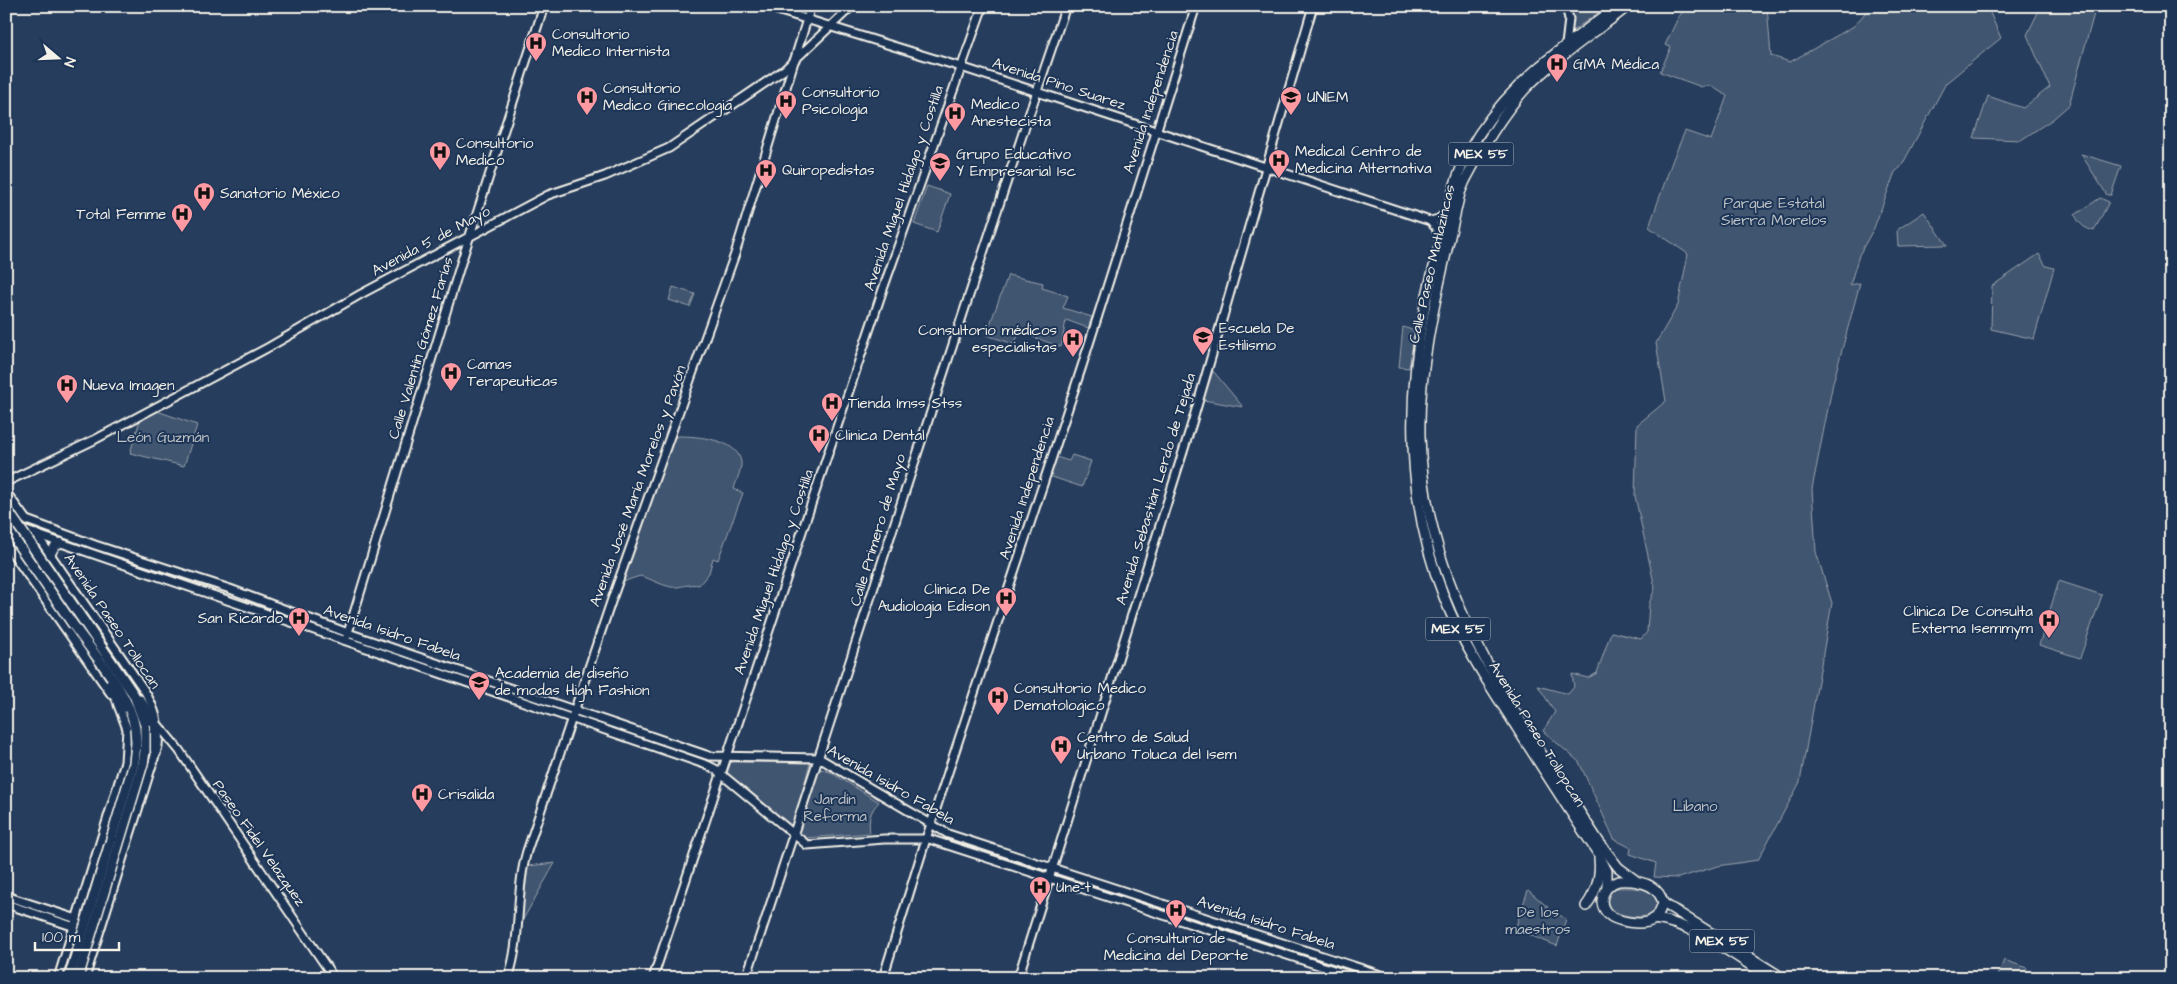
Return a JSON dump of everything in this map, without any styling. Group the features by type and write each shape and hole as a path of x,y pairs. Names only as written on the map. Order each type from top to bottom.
{"highway":[{"name":"Calle Paseo Matlazincas","path":"1447,212 1459,171 1480,132 1522,82 1566,45 1618,6"},
{"name":"Calle Paseo Matlazincas","path":"1426,356 1431,298 1462,187 1508,109 1540,75 1628,6"},
{"name":"Avenida Paseo Tollopcan","path":"1447,212 1418,355 1412,416 1417,500 1444,598 1482,666 1599,855 1606,871 1607,887"},
{"name":"Avenida Paseo Tollopcan","path":"1426,356 1420,435 1426,492 1444,570 1482,666 1599,842 1618,867 1638,882"},
{"name":"Avenida Paseo Tollocan","path":"6,508 134,695 145,725 143,764 78,978"},
{"path":"6,525 128,704 135,728 134,763 69,978"},
{"path":"102,666 121,709"},
{"path":"134,695 145,705 149,715 156,753"},
{"path":"1586,906 1599,881 1599,855"},
{"path":"1619,881 1638,882 1654,887 1661,895 1663,903 1653,920 1638,922 1616,919 1609,915 1602,901 1607,887 1619,881"},
{"name":"MEX 55","path":"1663,903 1783,978"},
{"name":"MEX 55","path":"1653,920 1668,921 1687,928 1771,978"}],"main road":[{"name":"Calle Valentín Gómez Farías","path":"345,642 469,237 544,6"},
{"name":"Avenida Pino Suarez","path":"764,6 961,67 1430,221"},
{"name":"Avenida José María Morelos y Pavón","path":"508,978 513,953 524,862 614,593 735,254 811,6"},
{"name":"Avenida 5 de Mayo","path":"6,482 94,440 249,358 361,294 548,195 606,176 669,148 792,64 852,6"},
{"name":"Avenida Miguel Hidalgo y Costilla","path":"653,978 885,283 983,6"},
{"name":"Calle Primero de Mayo","path":"746,978 922,438 1066,6"},
{"name":"Avenida Independencia","path":"883,978 926,839 1082,366 1196,6"},
{"name":"Avenida Sebastián Lerdo de Tejada","path":"1018,978 1193,420 1313,6"},
{"path":"1566,6 1569,20 1566,45"},
{"path":"1441,242 1438,232 1430,221 1439,218 1447,212"},
{"name":"Avenida Paseo Tollocan","path":"6,492 144,690 155,712 159,726 156,753 85,978"},
{"name":"Avenida Isidro Fabela","path":"6,513 230,589 348,633 708,756 727,758 819,758 931,825 957,837 1390,978"},
{"name":"Avenida Isidro Fabela","path":"6,525 707,765 721,774 807,845 926,839 1358,978"},
{"path":"20,564 21,556 28,549 38,546 48,551 61,543"},
{"path":"6,544 121,709 128,735 126,757 58,978"},
{"name":"Paseo Fidel Velazquez","path":"159,726 178,750 334,978"},
{"path":"102,840 112,837 119,840 124,846 126,853"},
{"path":"84,894 86,903 94,908 103,908 110,902"},
{"path":"6,896 102,927"},
{"path":"6,904 100,935"},
{"path":"65,957 67,952 78,952 87,958 90,964"}],"green space":[{"name":"Parque Estatal Sierra Morelos","path":"1687,6 1767,6 1771,56 1790,62 1854,26 1871,6 1987,6 2001,38 1946,83 1901,167 1895,172 1874,228 1859,255 1850,285 1860,283 1833,383 1812,489 1816,552 1832,603 1800,782 1758,860 1718,866 1678,878 1654,877 1656,863 1630,854 1631,848 1614,839 1579,762 1543,731 1555,712 1538,686 1568,694 1574,687 1572,674 1588,678 1597,673 1611,632 1641,639 1647,632 1649,604 1655,588 1635,496 1637,425 1666,401 1656,343 1678,305 1688,254 1649,227 1685,131 1711,140 1727,96 1711,86 1702,87 1660,72 1671,47 1665,45 1678,18"},
{"path":"2041,6 2096,6 2069,105 2053,119 2021,140 1974,138 1988,96 2023,108 2050,87 2027,35"},
{"path":"1572,9 1592,11 1602,10 1571,32"},
{"path":"2081,154 2121,166 2111,195 2107,195"},
{"path":"927,186 950,194 937,232 914,224"},
{"path":"2100,198 2109,202 2094,231 2083,226 2075,215"},
{"path":"1924,212 1947,245 1898,246 1897,230"},
{"path":"2039,254 2046,266 2054,268 2034,339 1991,329 1992,286"},
{"path":"1008,275 1043,283 1042,288 1068,296 1063,308 1092,317 1088,328 1066,320 1061,347 1020,332 1014,344 986,335"},
{"path":"673,287 695,294 690,307 669,300"},
{"path":"1403,327 1415,331 1409,368 1399,367"},
{"path":"1213,371 1243,407 1203,400"},
{"name":"León Guzmán","path":"157,411 197,425 184,466 130,453 140,420"},
{"path":"679,436 705,438 725,444 738,454 741,462 740,472 734,489 743,493 718,560 713,558 709,573 699,585 671,587 640,576 622,582 673,438"},
{"path":"1072,455 1091,461 1082,487 1049,476 1056,457 1069,461"},
{"path":"2059,581 2102,595 2080,658 2039,645"},
{"path":"731,762 810,763 792,829 726,777"},
{"name":"Jardín Reforma","path":"821,769 830,772 879,802 870,816 870,833 805,838 801,836 798,832 817,775"},
{"path":"555,863 521,923 528,866"},
{"path":"1616,888 1640,889 1651,893 1658,901 1655,912 1639,917 1627,916 1611,910 1606,899 1610,892"},
{"name":"De los maestros","path":"1528,890 1551,910 1566,919 1557,946 1515,929"},
{"path":"2004,960 2027,968 2024,978 1997,978"}],"place":[{"name":"Consultorio Medico Internista","path":"536,62"},
{"name":"GMA Médica","path":"1557,83"},
{"name":"Consultorio Medico Ginecologia","path":"587,116"},
{"name":"UNIEM","path":"1291,116"},
{"name":"Consultorio Psicologia","path":"786,120"},
{"name":"Medico Anestecista","path":"955,132"},
{"name":"Consultorio Medico","path":"440,171"},
{"name":"Medical Centro de Medicina Alternativa","path":"1279,179"},
{"name":"Grupo Educativo Y Empresarial Isc","path":"940,182"},
{"name":"Quiropedistas","path":"766,189"},
{"name":"Sanatorio México","path":"204,212"},
{"name":"Total Femme","path":"182,233"},
{"name":"Escuela De Estilismo","path":"1203,356"},
{"name":"Consultorio médicos especialistas","path":"1073,358"},
{"name":"Camas Terapeuticas","path":"451,392"},
{"name":"Nueva Imagen","path":"67,404"},
{"name":"Tienda Imss Stss","path":"832,422"},
{"name":"Clinica Dental","path":"819,454"},
{"name":"Clinica De Audiologia Edison","path":"1006,617"},
{"name":"San Ricardo","path":"299,637"},
{"name":"Clinica De Consulta Externa Isemmym","path":"2049,639"},
{"name":"Academia de diseño de modas High Fashion","path":"479,701"},
{"name":"Consultorio Medico Dematologico","path":"998,716"},
{"name":"Centro de Salud Urbano Toluca del Isem","path":"1061,765"},
{"name":"Crisalida","path":"422,813"},
{"name":"Une-t","path":"1040,906"},
{"name":"Consulturio de Medicina del Deporte","path":"1176,929"}],"park label":[{"name":"Libano","path":"1695,806"}]}
